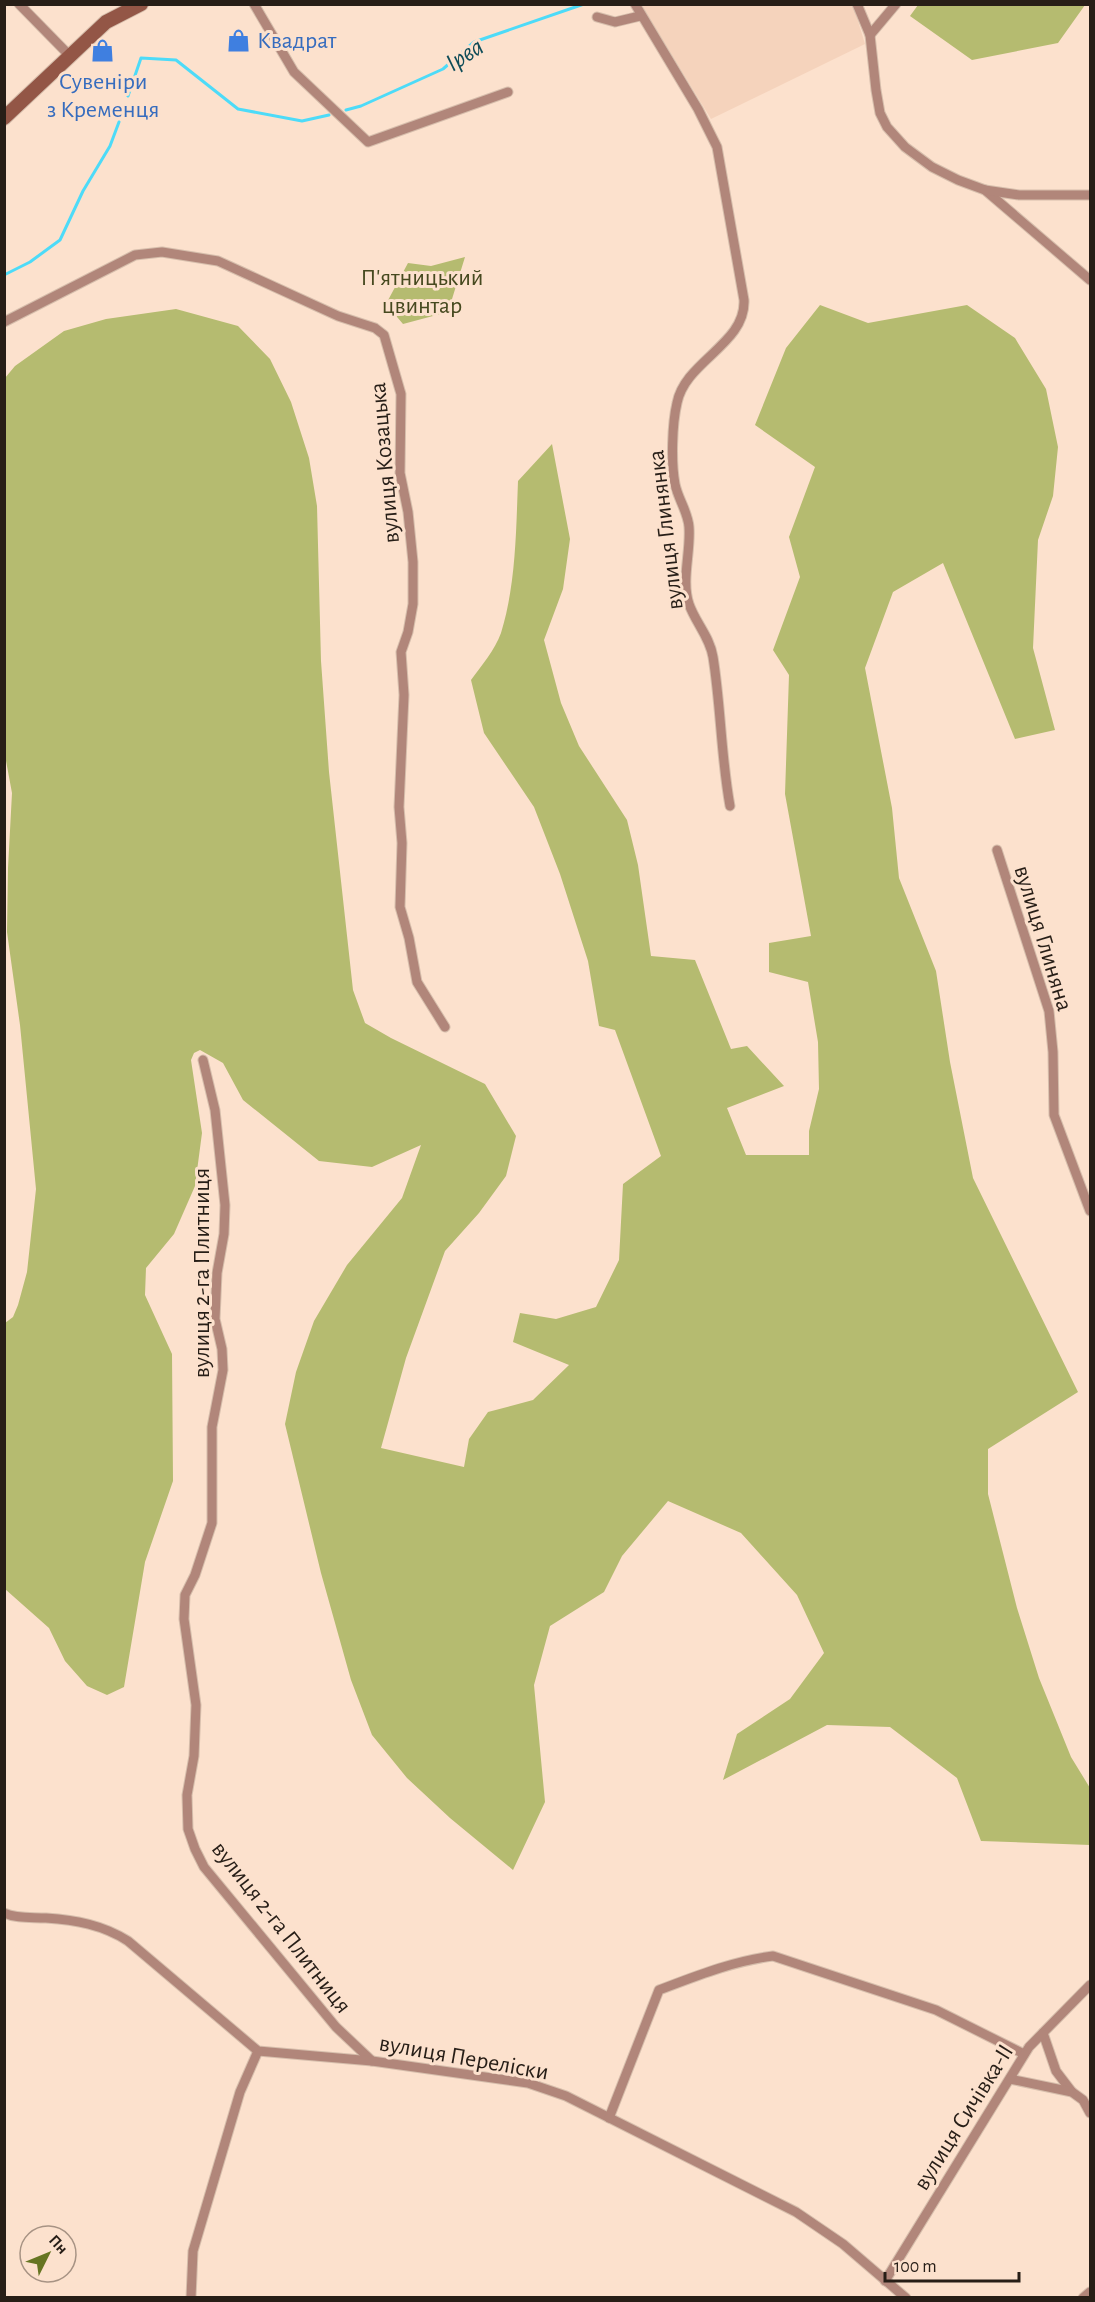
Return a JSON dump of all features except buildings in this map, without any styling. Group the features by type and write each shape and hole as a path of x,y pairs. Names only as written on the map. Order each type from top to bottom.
{"main road":[{"path":"4,118 106,22 141,4"}],"street":[{"path":"19,4 70,56"},
{"path":"254,4 294,72 368,142 508,92"},
{"name":"вулиця Глинянка","path":"635,4 640,16 692,99 717,147 732,244 744,300 744,312 732,333 686,381 677,402 672,455 675,486 689,524 690,550 686,581 689,603 713,654 723,770 730,806"},
{"path":"857,4 870,35 880,113 887,127 905,147 932,167 985,190 1019,195 1090,195"},
{"path":"870,35 896,4"},
{"path":"597,17 615,22 640,16"},
{"path":"985,190 1090,280"},
{"name":"вулиця Козацька","path":"4,322 135,255 162,252 218,261 338,316 375,328 384,335 401,394 400,473 408,512 413,562 412,604 408,632 400,652 404,695 399,807 402,843 400,908 409,938 417,982 445,1027"},
{"name":"вулиця Глиняна","path":"997,850 1049,1011 1053,1052 1054,1115 1090,1211"},
{"name":"вулиця 2-га Плитниця","path":"203,1060 215,1110 225,1205 224,1234 217,1273 215,1319 222,1349 223,1370 212,1427 212,1523 195,1575 185,1595 184,1619 196,1713 194,1756 187,1795 188,1829 204,1867 336,2027 372,2061"},
{"path":"4,1913 14,1917 63,1919 111,1930 128,1941 258,2051 240,2092 193,2251 191,2298"},
{"path":"609,2118 659,1990 710,1970 760,1957 773,1956 936,2010 1024,2054"},
{"name":"вулиця Сичівка-II","path":"885,2281 1024,2054 1090,1985"},
{"path":"1043,2033 1056,2071 1071,2092 1083,2100 1090,2113"},
{"name":"вулиця Переліски","path":"258,2051 372,2061 528,2083 566,2096 796,2212 843,2244 906,2298"},
{"path":"1010,2079 1071,2092"},
{"path":"1083,2298 1090,2292"}],"shaded area":[{"path":"643,4 853,5 865,44 711,119 643,8"}],"green space":[{"path":"918,5 1085,5 1058,43 972,60 910,16"},
{"name":"П'ятницький цвинтар","path":"465,257 448,312 403,324 386,304 408,263 431,266"},
{"path":"820,305 868,323 967,305 1015,338 1046,389 1058,447 1053,496 1038,540 1033,648 1055,730 1015,739 943,563 893,592 865,668 892,808 899,878 936,971 950,1062 973,1178 1078,1392 988,1449 988,1494 1017,1608 1039,1678 1071,1757 1090,1788 1090,1845 981,1841 957,1778 890,1727 827,1725 723,1780 737,1734 790,1699 824,1653 797,1595 741,1533 668,1501 622,1556 604,1592 550,1626 534,1685 545,1802 513,1870 450,1818 407,1778 372,1735 351,1680 321,1573 285,1424 296,1372 314,1321 347,1265 402,1198 421,1145 372,1167 319,1161 243,1100 223,1063 200,1050 194,1053 191,1060 202,1133 195,1186 174,1234 146,1268 145,1295 172,1354 173,1481 145,1562 124,1687 107,1695 87,1686 65,1661 49,1628 5,1589 5,1323 13,1317 27,1272 36,1189 20,1025 7,932 12,793 4,750 5,378 15,366 64,331 106,319 176,309 238,326 270,359 291,402 309,458 317,506 321,661 329,772 353,990 365,1023 485,1084 516,1136 506,1176 479,1213 445,1251 406,1358 381,1448 464,1467 469,1439 488,1412 533,1400 569,1365 513,1342 520,1313 556,1319 596,1307 619,1260 623,1184 661,1156 615,1030 599,1026 588,961 560,874 534,807 484,733 471,680 495,646 506,614 514,558 518,481 552,444 570,539 563,589 544,640 561,703 579,746 627,820 638,865 651,956 695,960 731,1049 747,1046 784,1086 727,1108 746,1155 809,1155 809,1131 819,1089 818,1042 808,982 769,972 769,943 811,936 785,794 789,675 773,650 800,577 789,537 815,467 755,425 786,348"}],"waterway":[{"name":"Ірва","path":"346,110 361,106 443,69 474,42 584,4"},
{"name":"Ірва","path":"128,96 141,58 176,60 238,109 302,121 329,115"},
{"name":"Ірва","path":"4,275 30,262 60,240 83,191 110,146 119,122"}],"place":[{"name":"Квадрат","path":"239,40"},
{"name":"Сувеніри з Кременця","path":"103,51"}]}
